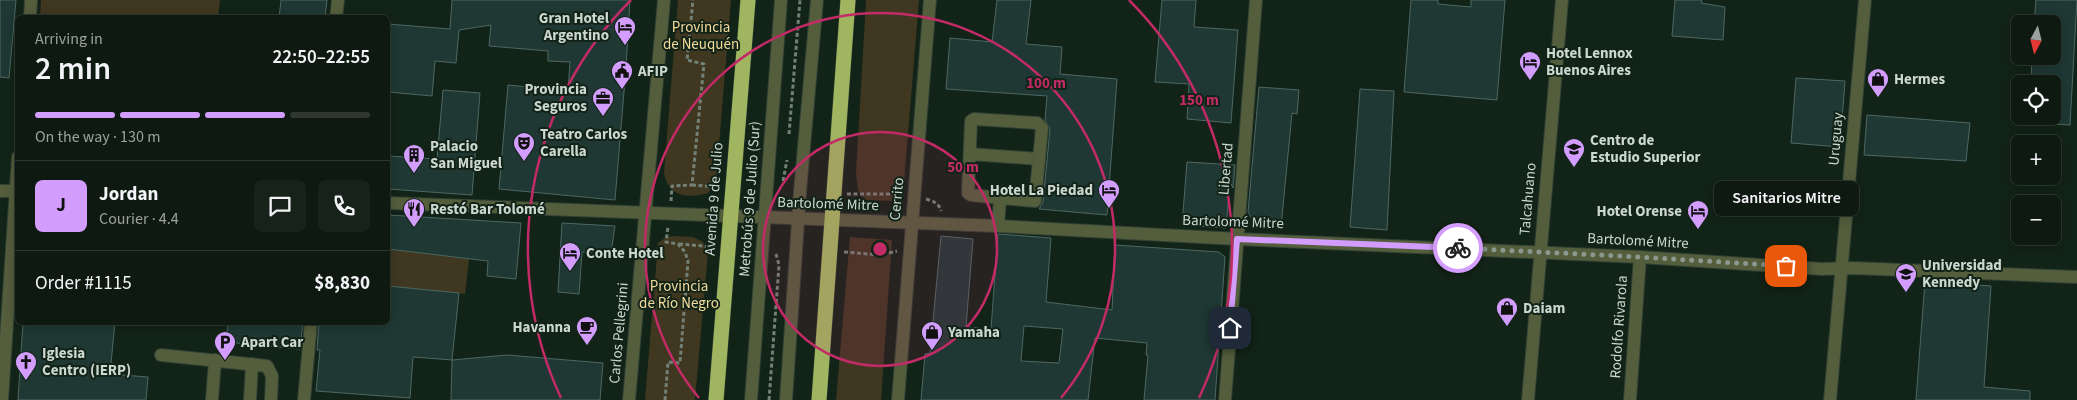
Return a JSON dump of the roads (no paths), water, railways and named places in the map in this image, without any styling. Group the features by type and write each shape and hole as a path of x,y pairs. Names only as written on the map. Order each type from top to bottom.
{"highway":[{"name":"Avenida 9 de Julio","path":"716,400 748,0"},
{"path":"819,400 848,0"}],"street":[{"path":"30,15 31,0"},
{"path":"336,15 338,0"},
{"name":"Carlos Pellegrini","path":"629,400 664,0"},
{"name":"Metrobús 9 de Julio (Sur)","path":"751,400 781,0"},
{"path":"786,400 817,0"},
{"name":"Cerrito","path":"898,400 930,0"},
{"name":"Libertad","path":"1225,400 1256,0"},
{"name":"Talcahuano","path":"1528,400 1562,0"},
{"name":"Uruguay","path":"1830,400 1840,268 1865,0"},
{"path":"974,119 1037,123 1042,128 1039,159 1035,201 968,193 971,121 974,119"},
{"path":"970,154 1039,159"},
{"path":"0,190 15,191"},
{"path":"998,226 1000,198"},
{"name":"Bartolomé Mitre","path":"390,203 998,226 1640,257 1822,269 1840,268 2077,277"},
{"path":"2,400 15,206"},
{"name":"Rodolfo Rivarola","path":"1630,400 1640,257"},
{"path":"304,400 311,325"},
{"path":"161,356 267,366 271,371 271,400"},
{"path":"212,400 216,360"},
{"path":"250,400 252,364"}],"place":[{"name":"Gran Hotel Argentino","path":"625,46"},
{"name":"Hotel Lennox Buenos Aires","path":"1530,81"},
{"name":"AFIP","path":"622,90"},
{"name":"Hermes","path":"1878,98"},
{"name":"Provincia Seguros","path":"603,117"},
{"name":"Teatro Carlos Carella","path":"524,162"},
{"name":"Centro de Estudio Superior","path":"1574,168"},
{"name":"Palacio San Miguel","path":"414,174"},
{"name":"Hotel La Piedad","path":"1109,209"},
{"name":"Restó Bar Tolomé","path":"414,228"},
{"name":"Hotel Orense","path":"1698,230"},
{"name":"Sanitarios Mitre","path":"1786,266"},
{"name":"Conte Hotel","path":"570,272"},
{"name":"Universidad Kennedy","path":"1906,293"},
{"name":"Daiam","path":"1507,327"},
{"name":"Havanna","path":"587,346"},
{"name":"Yamaha","path":"932,351"},
{"name":"Apart Car","path":"225,361"},
{"name":"Iglesia Centro (IERP)","path":"26,381"}],"park label":[{"name":"Provincia de Neuquén","path":"701,36"},
{"name":"Provincia de Río Negro","path":"679,294"}]}
